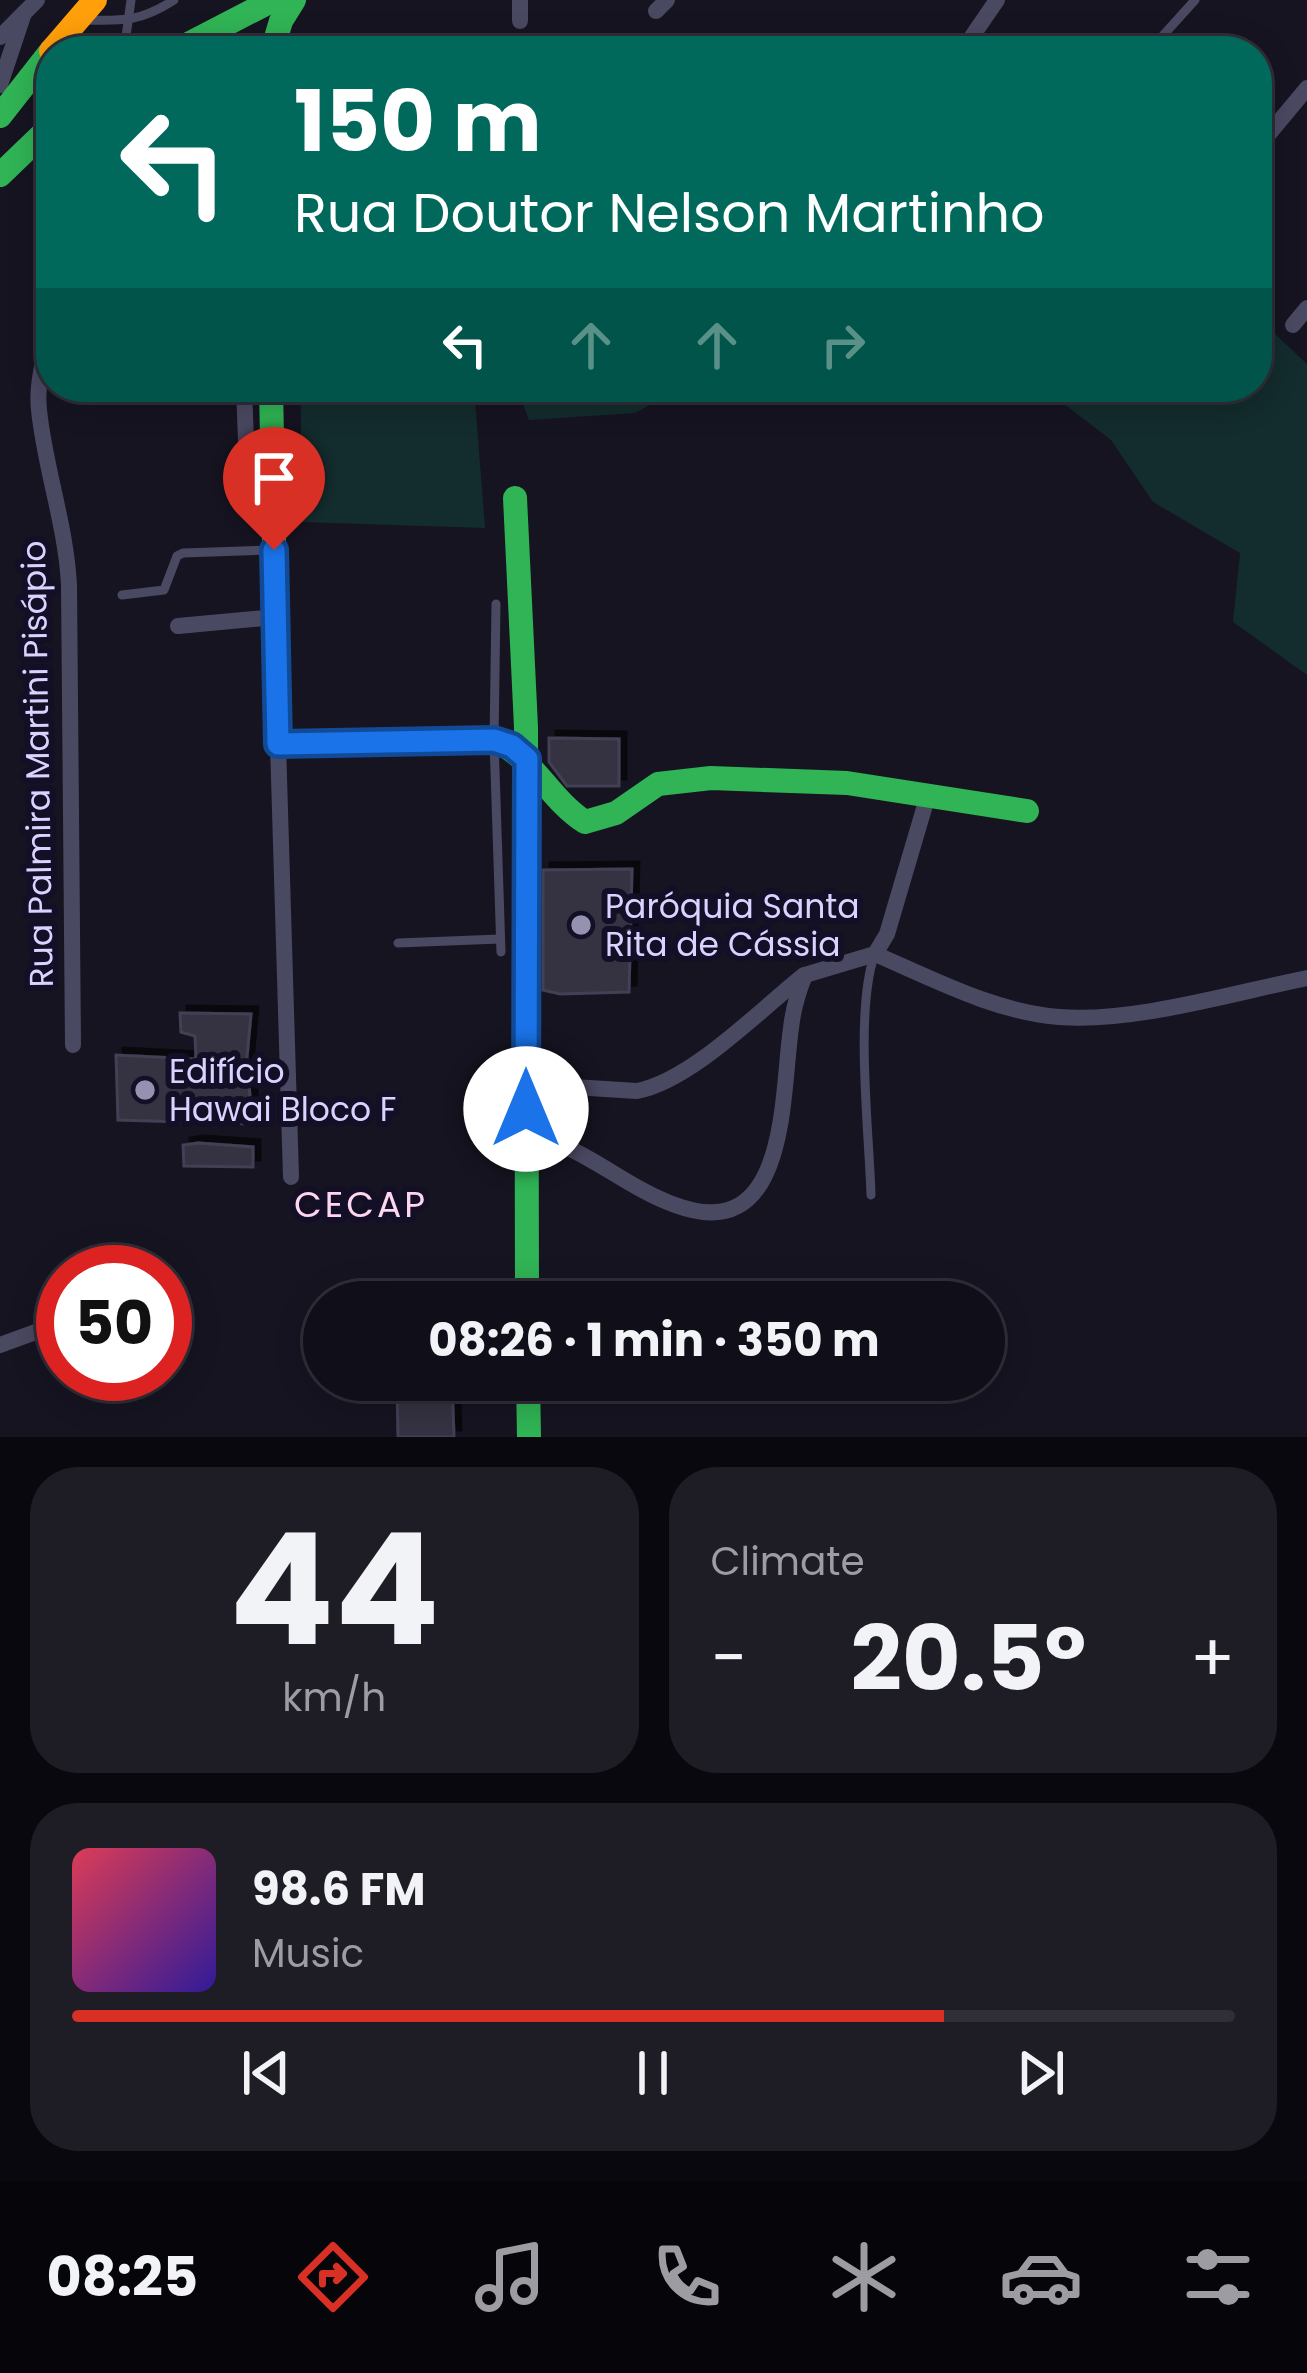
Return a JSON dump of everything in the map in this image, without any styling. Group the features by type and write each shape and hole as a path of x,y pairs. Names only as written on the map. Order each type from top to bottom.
{"main road":[{"path":"73,33 95,0"},
{"path":"204,36 273,0"},
{"path":"276,36 294,0"},
{"path":"0,116 36,70"},
{"path":"0,175 36,140"},
{"path":"271,402 278,744 494,740 512,746 527,759 562,811 585,823 618,813 642,789 664,782 784,778 1027,811"},
{"path":"514,497 527,759 527,1281"},
{"path":"528,1401 529,1437"}],"street":[{"path":"520,0 520,21"},
{"path":"972,36 997,0"},
{"path":"0,37 31,7"},
{"path":"0,85 31,7"},
{"path":"1272,130 1307,88"},
{"path":"1293,325 1307,308"},
{"name":"Rua Palmira Martini Pisápio","path":"39,402 67,545 73,1045"},
{"path":"245,402 247,468 273,485"},
{"path":"178,626 276,617"},
{"path":"278,744 290,1177"},
{"path":"526,1084 655,1088 681,1075 805,975 874,954 887,934 928,794"},
{"path":"874,954 974,997 1057,1017 1115,1016 1307,979"},
{"path":"526,1134 556,1139 671,1204 704,1214 752,1196 767,1176 783,1119 791,1025 805,975"},
{"path":"0,1345 36,1332"}],"lane":[{"path":"124,36 131,0"},
{"path":"73,33 148,16 175,0"},
{"path":"1164,36 1196,0"},
{"path":"122,595 164,590 182,553 274,550"},
{"path":"496,604 494,740 501,952"},
{"path":"398,943 500,939"},
{"path":"871,1195 866,1014 874,954"}],"green space":[{"path":"1272,331 1307,364 1307,675 1233,622 1240,553 1153,502 1111,440 1062,402 1272,402"},
{"path":"301,402 475,402 485,528 301,522"},
{"path":"522,402 655,402 635,413 529,420"}],"building":[{"path":"549,738 619,739 619,786 567,786 549,762"},
{"name":"Paróquia Santa Rita de Cássia","path":"632,869 629,992 560,994 543,990 543,870"},
{"name":"Edifício Hawai Bloco F","path":"180,1013 251,1014 247,1057 252,1124 118,1120 116,1055 196,1059 195,1036 181,1032"},
{"path":"183,1145 253,1147 253,1167 184,1166"},
{"path":"397,1401 453,1401 454,1437 398,1437"}],"traffic: fast":[{"path":"204,36 273,0"},
{"path":"276,36 294,0"},
{"path":"0,116 36,70"},
{"path":"0,175 36,140"},
{"path":"271,402 278,744 494,740 520,757 585,822 616,813 658,784 711,778 847,783 1027,811"},
{"path":"515,498 526,727 527,1281"},
{"path":"528,1401 529,1437"}],"traffic: slow":[{"path":"64,36 95,0"}],"place":[{"name":"Paróquia Santa Rita de Cássia","path":"581,925"},
{"name":"Edifício Hawai Bloco F","path":"145,1090"}],"district":[{"name":"CECAP","path":"361,1204"}],"route":[{"path":"274,550 278,744 494,740 512,746 527,759 526,1109"}]}
